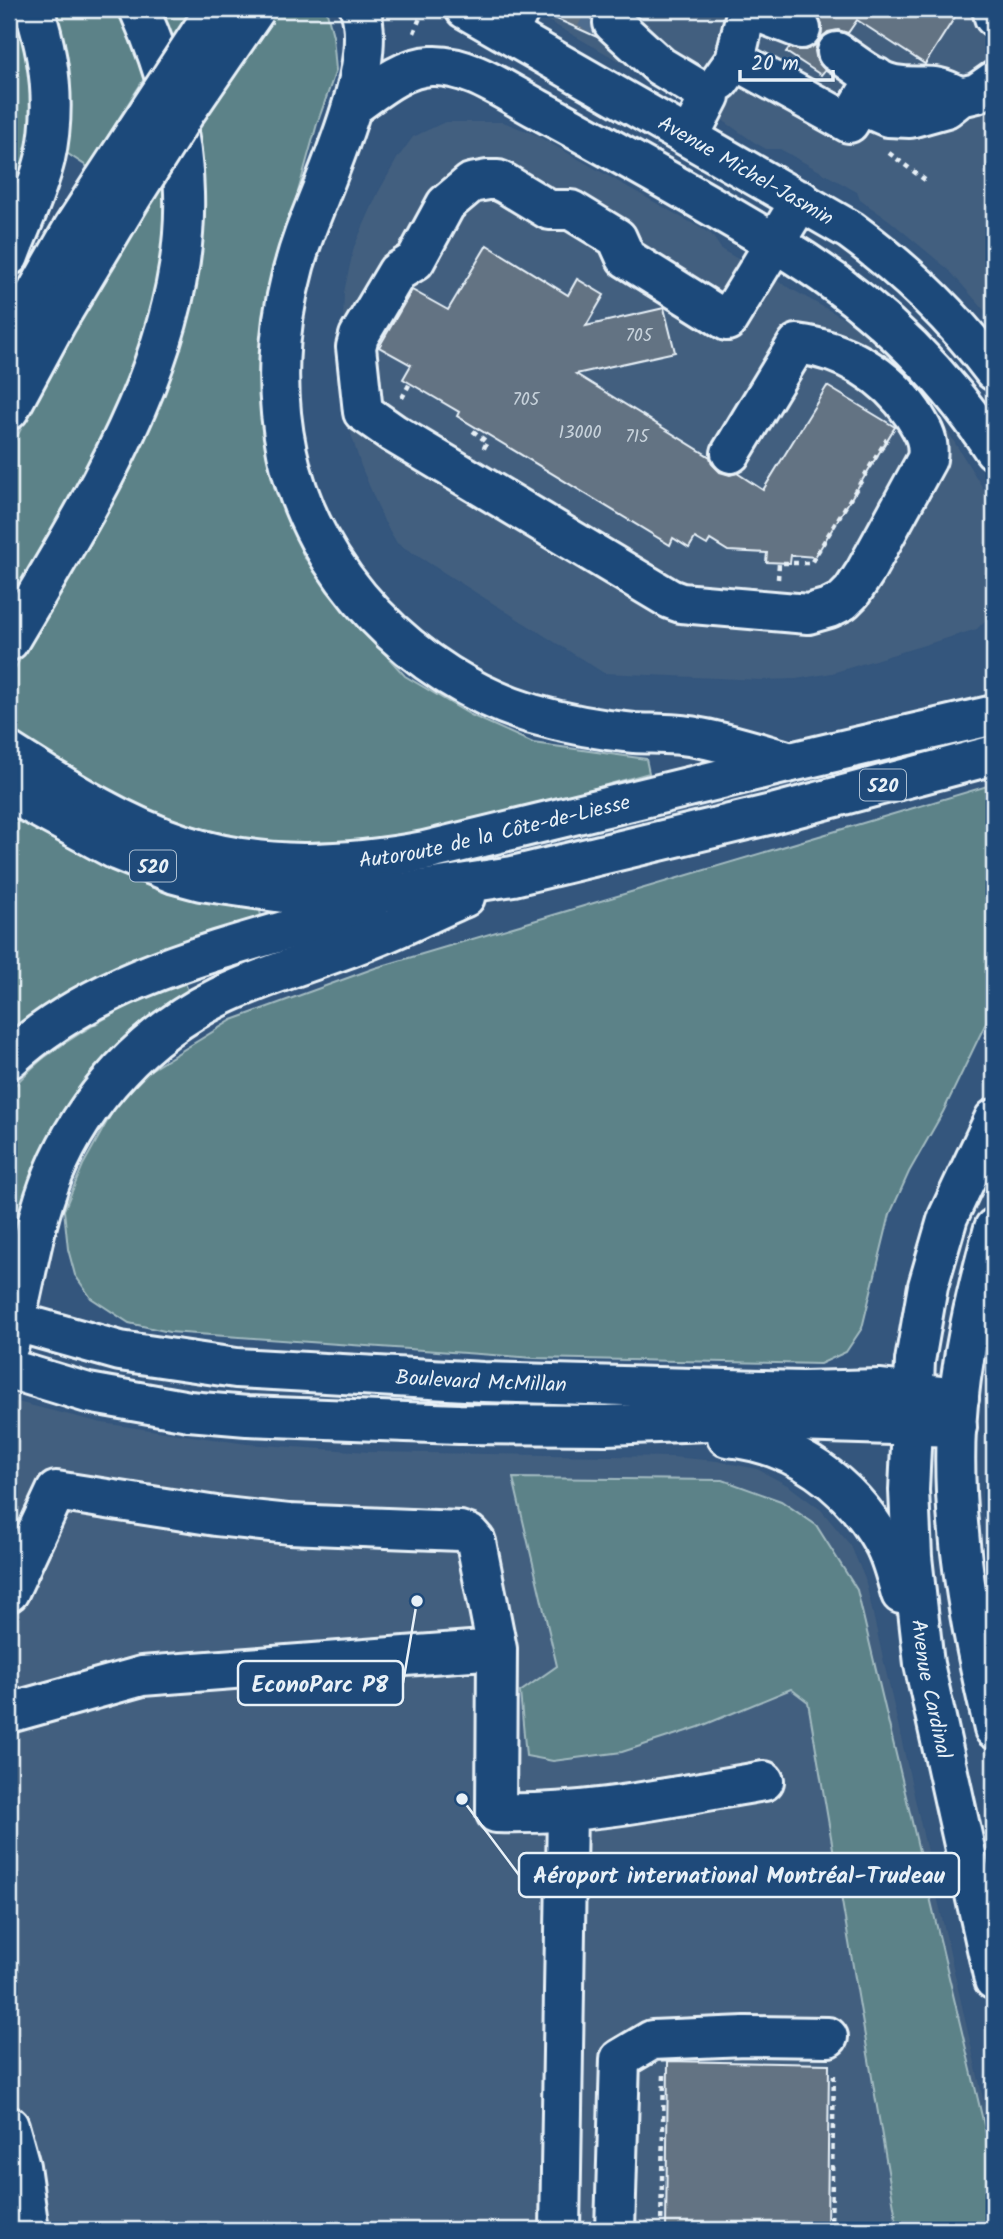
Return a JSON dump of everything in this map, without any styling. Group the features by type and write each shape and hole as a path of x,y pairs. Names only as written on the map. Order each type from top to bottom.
{"main road":[{"path":"9,256 38,182 48,136 50,85 41,30 34,9"},
{"path":"9,641 73,533 117,451 138,403 163,333 175,284 184,227 182,159 169,91 156,47 139,9"},
{"path":"9,410 55,323 117,189 216,9"},
{"path":"9,341 73,228 117,189 186,111 256,9"},
{"path":"360,9 364,25 365,54 352,107 292,274 284,309 279,362 279,393 287,453 302,500 331,558 356,594 411,648 452,678 496,700 567,723 631,733 694,736 791,762"},
{"name":"Avenue Michel-Jasmin","path":"465,9 514,21 689,137 850,230 895,263 956,323 994,371"},
{"path":"689,137 710,96 735,60 748,9 801,29"},
{"path":"992,9 994,17"},
{"path":"614,23 660,66 710,96"},
{"path":"837,52 868,91"},
{"path":"735,60 849,123 868,91 896,86 934,86 960,97 977,93 994,81"},
{"path":"352,107 403,74 419,67 439,66 466,71 573,127 830,277 900,337 947,386 994,450"},
{"path":"731,453 797,344 839,354 876,375 907,405 927,438 929,448 922,469 852,592 843,601 808,614 694,605 670,599 393,433 363,412 356,347 359,336 397,272 415,261 446,204 471,183 498,180 549,210 571,210 617,238 626,258 727,321 801,200"},
{"name":"Autoroute de la Côte-de-Liesse","path":"9,752 86,800 180,844 234,857 286,863 320,863 374,859 425,851 994,715"},
{"name":"Autoroute de la Côte-de-Liesse","path":"9,792 118,851 175,874 201,881 283,893 407,892 513,876 772,814 994,755"},
{"path":"11,1329 51,1178 86,1111 130,1060 188,1014 222,995 361,943 513,876"},
{"path":"9,1059 50,1027 76,1011 147,976 407,892"},
{"path":"912,1409 921,1316 936,1250 959,1190 994,1119"},
{"path":"994,1228 972,1317 958,1413 957,1478 964,1580 994,1729"},
{"name":"Boulevard McMillan","path":"11,1329 120,1351 236,1368 483,1382 802,1391 881,1390 912,1409"},
{"name":"Boulevard McMillan","path":"9,1368 88,1393 189,1411 379,1423 606,1425 912,1409 958,1413"},
{"name":"Avenue Cardinal","path":"912,1409 911,1534 924,1664 994,1980"},
{"path":"606,1425 758,1441 806,1461 827,1475 863,1513 885,1545 924,1664"},
{"path":"9,1592 56,1491 289,1524 460,1531 469,1534 476,1542 497,1649 496,1814 534,1815 628,1805 764,1780"},
{"path":"9,1713 142,1676 497,1649"},
{"path":"560,2230 567,1812"},
{"path":"615,2230 620,2059 652,2040 745,2036 831,2049"},
{"path":"9,2126 20,2166 16,2216"}],"path":[{"path":"907,166 925,180"},
{"path":"406,391 410,383"},
{"path":"473,431 487,442"},
{"path":"779,563 811,563 889,437"},
{"path":"994,1439 994,1455"},
{"path":"831,2049 831,2230"},
{"path":"661,2230 664,2071"}],"shaded area":[{"path":"527,9 994,9 994,321 949,270 889,220 860,200 857,192 780,149 766,149 718,117"},
{"path":"445,122 503,122 534,134 711,234 722,250 850,322 872,341 908,376 935,411 994,506 994,611 977,629 832,673 796,679 604,673 397,543 384,521 361,466 348,424 341,383 344,292 354,247 378,193 397,159 413,137"},
{"path":"9,1400 102,1423 247,1444 369,1452 672,1457 717,1461 757,1469 789,1486 821,1510 851,1546 865,1579 994,2147 994,2230 9,2230"}],"green space":[{"path":"9,9 18,9 25,36 30,61 33,109 26,157 9,207"},
{"path":"53,9 122,9 149,71 88,167 62,150 68,78 62,37"},
{"path":"150,9 325,9 327,12 333,36 336,70 317,124 264,313 259,397 274,483 304,557 355,621 405,676 471,715 533,743 646,759 649,773 389,846 264,847 186,825 89,783 9,732 9,679 114,491 196,257 204,205 195,152"},
{"path":"169,174 167,239 149,331 107,433 9,614 9,452 63,347"},
{"path":"994,784 994,1006 890,1214 862,1328 846,1352 820,1364 534,1358 169,1332 129,1323 91,1298 75,1275 68,1249 64,1210 83,1165 114,1109 144,1074 232,1020 375,968"},
{"path":"9,810 203,899 260,910 262,924 9,1036"},
{"path":"184,979 189,994 39,1160 9,1244 9,1091 40,1061 78,1034"},
{"path":"513,1478 723,1480 781,1501 816,1525 857,1590 994,2167 994,2230 898,2230 808,1702 791,1689 699,1727 622,1752 553,1761 526,1756 520,1692 557,1666"}],"building":[{"path":"542,9 597,9 592,19 592,29 597,37 541,12"},
{"path":"960,9 925,64 857,20 848,33 838,30 828,32 821,38 822,25 812,11"},
{"path":"818,41 815,51 817,61 825,70 821,75 786,52 789,48 805,50"},
{"path":"487,245 568,295 577,279 604,295 586,326 664,308 675,352 576,374 710,457 712,464 720,472 730,475 737,473 763,490 827,386 895,427 815,557 791,555 790,563 766,562 767,553 728,551 710,540 707,545 695,538 689,548 673,538 670,545 457,416 459,412 403,379 411,365 379,347 412,290 448,310"},
{"path":"668,2061 829,2064 827,2230 666,2230"}],"tunnel":[{"path":"587,9 613,23"}],"place":[{"name":"EconoParc P8","path":"417,1601"},
{"name":"Aéroport international Montréal-Trudeau","path":"462,1799"}]}
